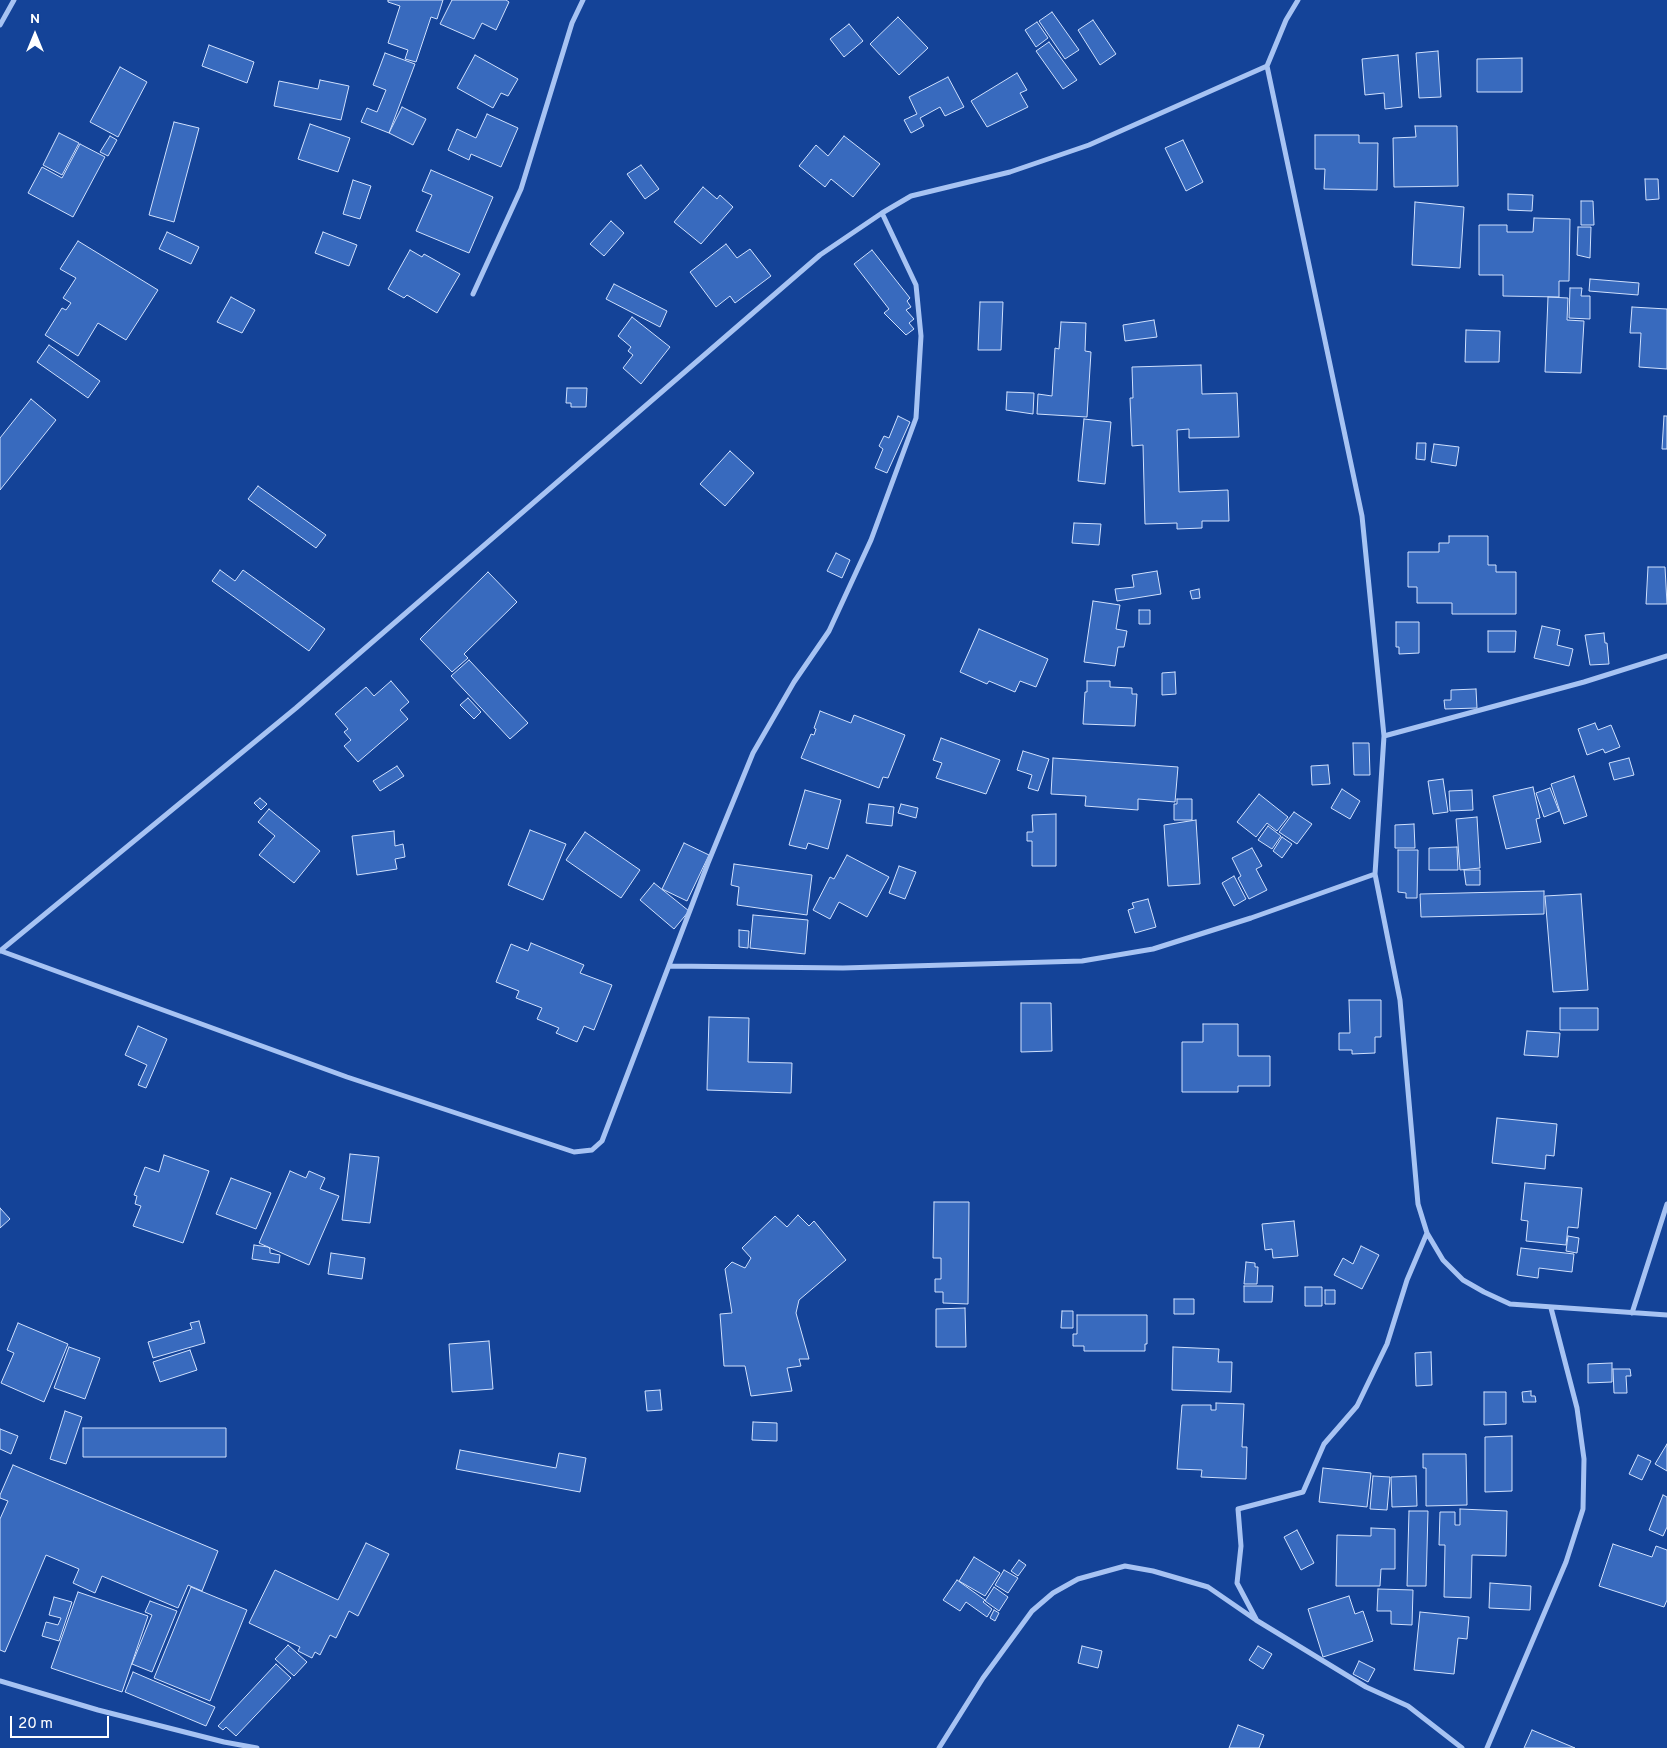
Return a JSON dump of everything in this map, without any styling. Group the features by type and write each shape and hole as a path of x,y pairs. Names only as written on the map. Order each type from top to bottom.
{"street":[{"path":"0,25 14,0"},
{"path":"474,294 521,189 572,23 583,0"},
{"path":"1298,0 1286,20 1267,66 1362,516 1384,736 1375,874 1400,1000 1418,1204 1427,1233 1443,1260 1463,1280 1510,1304 1667,1315"},
{"path":"0,951 296,708 813,261 882,213 911,196 1010,172 1089,145 1267,66"},
{"path":"0,951 347,1077 574,1152 592,1150 602,1141 708,863 753,753 794,682 829,631 871,540 916,418 921,336 916,285 882,213"},
{"path":"1384,736 1574,685 1667,656"},
{"path":"670,966 843,968 1082,961 1153,949 1251,918 1375,874"},
{"path":"1632,1312 1667,1204"},
{"path":"1256,1620 1236,1583 1242,1546 1238,1509 1303,1492 1324,1444 1357,1406 1387,1344 1407,1280 1427,1233"},
{"path":"1486,1748 1566,1562 1582,1508 1584,1459 1577,1408 1551,1308"},
{"path":"939,1748 983,1678 1032,1611 1053,1593 1078,1579 1125,1566 1153,1571 1208,1587 1256,1620 1366,1687 1408,1706 1462,1748"},
{"path":"0,1681 118,1715 224,1742 257,1748"}],"building":[{"path":"388,0 443,0 437,19 431,17 416,62 405,59 408,50 388,43 400,6 388,2"},
{"path":"452,0 506,0 509,2 496,30 482,23 474,39 440,24"},
{"path":"1052,12 1079,50 1065,59 1039,21"},
{"path":"898,17 928,48 899,75 870,44"},
{"path":"1093,20 1116,54 1100,65 1078,30"},
{"path":"1037,22 1048,38 1036,47 1025,30"},
{"path":"849,24 863,41 844,57 830,39"},
{"path":"1049,42 1077,80 1063,89 1036,51"},
{"path":"209,45 254,62 247,83 202,66"},
{"path":"1438,51 1441,97 1419,98 1416,53"},
{"path":"385,53 415,64 389,133 361,122 367,108 377,112 386,90 373,85"},
{"path":"475,55 518,79 508,96 501,93 493,108 457,88"},
{"path":"1398,55 1402,107 1385,109 1384,93 1365,95 1362,59"},
{"path":"1522,58 1522,92 1477,92 1477,59"},
{"path":"120,67 147,82 118,137 90,122"},
{"path":"1017,73 1027,90 1020,93 1028,107 987,127 971,101"},
{"path":"948,77 964,107 945,116 940,107 920,118 924,126 911,133 904,120 917,114 909,97"},
{"path":"320,80 349,86 341,120 274,106 279,81 318,89"},
{"path":"402,107 426,119 413,145 389,133"},
{"path":"487,114 518,128 501,167 471,154 469,160 448,150 457,129 476,138"},
{"path":"174,122 199,128 174,222 149,215"},
{"path":"310,124 350,138 338,172 298,159"},
{"path":"1415,126 1457,126 1458,186 1394,187 1393,138 1416,137"},
{"path":"59,133 79,143 62,175 43,165"},
{"path":"1315,135 1359,135 1359,143 1378,143 1377,190 1324,189 1325,169 1315,169"},
{"path":"110,136 117,140 108,156 100,152"},
{"path":"844,136 880,164 853,197 831,179 825,187 799,166 816,145 828,156"},
{"path":"1183,140 1203,182 1186,191 1165,148"},
{"path":"80,144 105,157 73,217 28,193 42,167 62,178"},
{"path":"641,165 659,189 645,199 627,174"},
{"path":"431,170 493,197 469,253 416,231 432,195 422,191"},
{"path":"1645,179 1658,179 1659,199 1646,200"},
{"path":"353,180 371,186 360,219 343,214"},
{"path":"703,187 717,199 720,195 733,207 701,244 674,222"},
{"path":"1508,194 1533,195 1532,211 1508,210"},
{"path":"1581,201 1593,201 1594,225 1581,225"},
{"path":"1415,202 1464,207 1460,268 1412,265"},
{"path":"1534,218 1570,219 1569,281 1559,281 1559,297 1503,296 1503,275 1479,275 1479,225 1507,225 1507,232 1533,232"},
{"path":"611,221 624,233 604,256 590,244"},
{"path":"1578,227 1591,227 1590,258 1577,255"},
{"path":"167,232 199,247 191,264 159,249"},
{"path":"323,232 357,245 349,266 315,253"},
{"path":"78,241 158,290 126,340 98,323 78,356 45,335 62,308 66,310 71,303 63,298 76,278 60,269"},
{"path":"726,244 737,258 750,249 771,276 735,303 730,296 716,307 690,272"},
{"path":"410,250 422,257 424,254 460,274 437,313 407,295 404,298 388,289"},
{"path":"872,250 910,298 907,301 911,307 906,310 914,319 909,323 914,329 906,335 884,313 889,309 854,264"},
{"path":"1590,279 1639,283 1638,295 1589,291"},
{"path":"614,284 667,311 660,327 606,299"},
{"path":"1570,288 1582,288 1581,296 1590,296 1590,319 1569,318"},
{"path":"231,297 255,310 242,333 217,322"},
{"path":"1548,297 1568,298 1567,320 1584,321 1581,373 1545,372"},
{"path":"980,302 1003,302 1001,350 978,350"},
{"path":"1632,307 1667,309 1667,369 1639,367 1641,333 1630,333"},
{"path":"632,317 670,347 641,384 623,368 633,355 628,351 631,347 618,336"},
{"path":"1154,320 1157,337 1125,341 1123,325"},
{"path":"1061,322 1086,323 1085,351 1091,352 1087,417 1037,414 1038,394 1052,396 1055,348 1059,349"},
{"path":"1466,330 1500,331 1499,362 1465,362"},
{"path":"49,345 100,381 88,398 37,362"},
{"path":"1201,365 1202,394 1237,393 1239,437 1189,438 1189,429 1177,430 1179,492 1228,490 1229,521 1202,521 1202,528 1177,529 1177,523 1145,524 1143,445 1132,446 1130,398 1133,398 1132,367"},
{"path":"567,388 587,388 586,407 571,407 571,403 566,403"},
{"path":"1007,392 1034,393 1033,414 1006,410"},
{"path":"31,399 56,420 0,490 0,438"},
{"path":"898,416 910,422 887,473 875,468 883,449 879,446 884,436 889,438"},
{"path":"1664,416 1667,416 1667,449 1662,449"},
{"path":"1084,419 1111,422 1105,484 1078,481"},
{"path":"1417,443 1426,443 1425,460 1416,459"},
{"path":"1434,444 1459,447 1456,466 1431,462"},
{"path":"730,451 754,473 725,506 700,484"},
{"path":"258,486 326,535 316,548 248,499"},
{"path":"1074,523 1101,524 1099,545 1072,543"},
{"path":"1449,536 1488,536 1488,565 1496,565 1496,572 1516,572 1516,614 1452,614 1452,603 1417,603 1417,587 1408,587 1408,552 1439,552 1439,543 1449,543"},
{"path":"836,553 850,560 842,578 827,571"},
{"path":"1648,567 1665,567 1667,604 1646,604"},
{"path":"220,570 235,581 243,570 325,629 309,651 212,581"},
{"path":"1157,571 1161,594 1117,601 1115,589 1134,587 1132,575"},
{"path":"488,572 517,602 464,654 468,658 452,672 420,639"},
{"path":"1199,589 1200,598 1192,599 1190,591"},
{"path":"1093,601 1120,605 1116,629 1127,631 1124,647 1118,647 1115,666 1084,662"},
{"path":"1139,610 1150,610 1150,624 1139,624"},
{"path":"1396,622 1419,622 1419,653 1399,654 1399,647 1396,647"},
{"path":"1542,626 1560,630 1557,645 1573,649 1569,666 1534,658"},
{"path":"979,629 1048,659 1036,687 1020,681 1015,692 989,681 987,684 960,672"},
{"path":"1488,631 1516,631 1515,652 1488,652"},
{"path":"1604,633 1609,664 1590,665 1585,635"},
{"path":"469,660 528,723 510,739 451,676"},
{"path":"1175,672 1176,694 1162,695 1162,673"},
{"path":"391,681 409,702 400,710 408,719 358,762 344,746 351,740 344,732 348,729 335,714 366,687 374,696"},
{"path":"1087,681 1110,681 1110,687 1132,688 1132,694 1137,694 1135,726 1083,724"},
{"path":"1476,689 1477,708 1445,709 1444,700 1451,700 1451,690"},
{"path":"468,698 481,712 474,719 460,705"},
{"path":"820,711 851,723 854,715 905,735 888,778 883,777 879,788 801,758 811,734 814,735 816,729 814,728"},
{"path":"1595,723 1598,730 1611,725 1620,747 1605,753 1603,749 1587,755 1578,729"},
{"path":"941,738 1000,760 986,794 936,778 942,763 933,760"},
{"path":"1353,743 1369,743 1370,775 1354,775"},
{"path":"1023,751 1049,759 1038,791 1028,788 1032,775 1017,770"},
{"path":"1053,758 1178,767 1175,802 1138,799 1138,810 1085,806 1086,796 1051,794"},
{"path":"1629,758 1634,775 1614,780 1609,763"},
{"path":"1328,765 1330,784 1312,785 1311,766"},
{"path":"397,766 404,776 380,791 373,781"},
{"path":"1574,776 1587,816 1564,824 1551,784"},
{"path":"1443,779 1448,812 1433,814 1428,781"},
{"path":"1533,787 1540,818 1536,819 1541,842 1506,849 1493,796"},
{"path":"1550,788 1559,811 1544,817 1536,793"},
{"path":"1342,789 1360,801 1350,819 1331,808"},
{"path":"805,790 841,800 828,849 808,843 806,849 789,845"},
{"path":"1472,790 1473,810 1450,811 1449,791"},
{"path":"1259,794 1288,817 1277,831 1267,823 1256,837 1237,822"},
{"path":"260,798 267,804 261,810 254,803"},
{"path":"1177,799 1192,799 1192,820 1174,820 1174,804 1177,804"},
{"path":"869,804 894,807 892,826 866,823"},
{"path":"901,804 918,808 916,818 898,813"},
{"path":"269,809 320,851 294,883 259,855 275,836 258,822"},
{"path":"1294,812 1312,824 1297,844 1279,832"},
{"path":"1056,814 1056,866 1032,866 1032,841 1027,841 1027,832 1033,832 1032,815"},
{"path":"1477,817 1480,868 1460,870 1456,819"},
{"path":"1196,820 1200,884 1168,886 1164,825"},
{"path":"1414,824 1415,848 1395,848 1395,825"},
{"path":"1268,826 1281,836 1272,849 1258,840"},
{"path":"530,830 566,844 543,900 508,885"},
{"path":"394,831 395,846 403,844 405,857 395,859 397,869 357,875 352,836"},
{"path":"585,832 640,870 621,898 566,860"},
{"path":"1282,837 1292,844 1282,858 1273,851"},
{"path":"684,843 709,855 687,901 662,889"},
{"path":"1457,847 1458,870 1429,870 1429,848"},
{"path":"1252,848 1262,866 1256,869 1267,890 1249,899 1238,878 1241,876 1232,858"},
{"path":"1398,850 1418,850 1417,898 1406,898 1406,893 1398,892"},
{"path":"847,855 889,877 867,917 839,902 830,919 813,910 830,877 834,879"},
{"path":"734,864 812,875 807,915 737,905 739,887 731,885"},
{"path":"899,866 916,872 905,899 889,893"},
{"path":"1464,870 1480,870 1480,885 1466,885"},
{"path":"1234,876 1246,899 1234,906 1222,883"},
{"path":"654,883 689,911 674,929 640,900"},
{"path":"1544,891 1544,914 1421,917 1420,894"},
{"path":"1581,894 1588,990 1553,992 1545,896"},
{"path":"1148,899 1156,927 1135,933 1128,910 1134,908 1132,903"},
{"path":"753,915 808,920 805,954 750,948"},
{"path":"739,930 749,931 748,948 739,947"},
{"path":"531,943 584,965 580,973 612,985 594,1030 584,1026 577,1042 556,1033 559,1028 537,1019 542,1008 516,998 519,991 496,982 511,944 528,951"},
{"path":"1349,1000 1381,1000 1381,1037 1375,1037 1375,1053 1352,1054 1352,1050 1339,1050 1339,1033 1350,1033"},
{"path":"1021,1003 1051,1003 1052,1051 1021,1052"},
{"path":"1560,1008 1598,1008 1598,1030 1560,1030"},
{"path":"709,1017 749,1018 748,1062 792,1063 791,1093 707,1090"},
{"path":"1203,1024 1238,1024 1238,1056 1270,1056 1270,1086 1238,1086 1238,1092 1182,1092 1182,1042 1203,1042"},
{"path":"138,1026 167,1039 146,1088 138,1085 147,1065 125,1055"},
{"path":"1527,1031 1560,1033 1558,1057 1524,1055"},
{"path":"1497,1118 1557,1124 1554,1156 1546,1155 1545,1169 1492,1163"},
{"path":"350,1154 379,1157 370,1223 342,1220"},
{"path":"164,1155 209,1171 183,1243 133,1226 141,1206 135,1204 137,1196 134,1195 145,1167 159,1172"},
{"path":"290,1171 306,1178 309,1171 325,1178 320,1189 339,1196 309,1265 259,1243"},
{"path":"231,1178 271,1193 256,1229 216,1214"},
{"path":"1525,1183 1582,1188 1578,1228 1568,1227 1566,1245 1526,1241 1528,1221 1521,1220"},
{"path":"934,1202 969,1202 968,1304 943,1303 943,1292 935,1292 935,1279 941,1279 941,1258 933,1258"},
{"path":"0,1208 10,1219 0,1228"},
{"path":"798,1215 809,1226 814,1221 846,1260 799,1300 796,1313 809,1359 799,1359 801,1366 787,1368 792,1391 751,1396 745,1366 724,1366 720,1314 732,1313 725,1269 732,1262 745,1268 751,1258 742,1248 775,1216 787,1227"},
{"path":"1294,1221 1298,1256 1273,1258 1272,1249 1265,1250 1262,1224"},
{"path":"1568,1236 1579,1238 1577,1253 1566,1251"},
{"path":"254,1245 268,1247 270,1253 280,1255 279,1263 252,1259"},
{"path":"1361,1246 1379,1255 1362,1289 1334,1275 1343,1258 1353,1264"},
{"path":"1521,1248 1574,1254 1572,1272 1539,1268 1538,1278 1517,1275"},
{"path":"331,1253 365,1258 362,1279 328,1274"},
{"path":"1246,1262 1255,1263 1255,1267 1258,1267 1257,1284 1244,1284"},
{"path":"1244,1286 1273,1286 1272,1302 1244,1302"},
{"path":"1305,1287 1322,1287 1322,1306 1305,1306"},
{"path":"1325,1290 1335,1290 1335,1304 1325,1304"},
{"path":"1174,1299 1194,1299 1194,1314 1174,1314"},
{"path":"965,1308 966,1347 936,1347 936,1309"},
{"path":"1062,1311 1073,1311 1073,1328 1061,1328"},
{"path":"1077,1315 1147,1315 1147,1344 1145,1344 1145,1351 1084,1351 1084,1346 1073,1346 1073,1334 1077,1334"},
{"path":"199,1321 205,1343 153,1358 148,1342 192,1329 190,1323"},
{"path":"18,1323 68,1344 44,1402 1,1383 14,1353 7,1350"},
{"path":"489,1341 493,1389 452,1392 449,1344"},
{"path":"69,1347 100,1358 85,1399 54,1388"},
{"path":"1173,1347 1219,1349 1218,1362 1232,1362 1231,1392 1172,1390"},
{"path":"190,1350 197,1370 160,1382 153,1362"},
{"path":"1431,1352 1432,1385 1416,1386 1415,1353"},
{"path":"1612,1363 1612,1382 1588,1383 1588,1364"},
{"path":"1613,1369 1630,1369 1631,1376 1626,1376 1627,1393 1614,1393"},
{"path":"660,1390 662,1410 647,1411 645,1391"},
{"path":"1531,1391 1531,1396 1535,1396 1536,1402 1523,1402 1522,1392"},
{"path":"1484,1392 1506,1392 1506,1424 1484,1425"},
{"path":"1216,1403 1244,1404 1242,1447 1247,1447 1246,1479 1201,1477 1202,1470 1177,1469 1182,1405 1211,1405 1211,1410 1216,1410"},
{"path":"65,1411 82,1417 66,1464 50,1459"},
{"path":"753,1422 777,1423 777,1441 752,1440"},
{"path":"83,1428 226,1428 226,1457 83,1457"},
{"path":"0,1429 18,1436 11,1454 0,1449"},
{"path":"1512,1436 1512,1491 1485,1492 1485,1437"},
{"path":"1667,1444 1667,1471 1655,1464"},
{"path":"460,1450 556,1468 559,1453 586,1458 580,1492 456,1469"},
{"path":"1423,1454 1466,1454 1467,1505 1426,1506 1426,1468 1423,1468"},
{"path":"1638,1455 1651,1461 1642,1480 1629,1474"},
{"path":"13,1465 218,1551 202,1591 188,1585 178,1608 102,1576 95,1593 73,1583 79,1569 46,1555 5,1652 0,1650 0,1519 8,1501 0,1498 0,1495"},
{"path":"1323,1468 1371,1473 1367,1507 1319,1502"},
{"path":"1373,1476 1390,1477 1387,1510 1370,1509"},
{"path":"1416,1476 1417,1506 1392,1507 1391,1477"},
{"path":"1663,1495 1667,1497 1667,1527 1663,1536 1649,1530"},
{"path":"1460,1509 1507,1511 1506,1556 1472,1555 1471,1598 1444,1597 1445,1545 1439,1545 1440,1512 1455,1512 1455,1525 1460,1525"},
{"path":"1409,1511 1428,1511 1426,1586 1407,1586"},
{"path":"1371,1528 1395,1529 1395,1569 1381,1569 1380,1586 1336,1586 1337,1535 1371,1536"},
{"path":"1297,1530 1314,1563 1301,1570 1284,1537"},
{"path":"366,1543 389,1554 358,1616 349,1611 336,1638 330,1635 320,1655 315,1652 312,1658 298,1651 300,1647 249,1623 275,1570 338,1600"},
{"path":"1613,1544 1652,1557 1656,1546 1667,1550 1667,1600 1664,1607 1599,1586"},
{"path":"974,1557 1000,1573 985,1596 959,1581"},
{"path":"1019,1560 1026,1565 1018,1576 1011,1571"},
{"path":"1004,1570 1018,1578 1008,1593 995,1585"},
{"path":"957,1580 985,1600 983,1602 992,1609 987,1617 966,1602 960,1611 943,1600"},
{"path":"1490,1583 1531,1586 1530,1610 1489,1608"},
{"path":"191,1587 247,1610 210,1701 154,1678"},
{"path":"994,1587 1008,1597 999,1611 985,1601"},
{"path":"1378,1589 1413,1590 1412,1625 1391,1624 1391,1611 1377,1611"},
{"path":"78,1592 148,1616 122,1692 51,1668"},
{"path":"1349,1596 1355,1614 1363,1611 1373,1641 1323,1657 1308,1609"},
{"path":"54,1597 72,1602 59,1641 42,1636 46,1622 58,1625 61,1618 49,1615"},
{"path":"150,1601 177,1611 152,1672 132,1664 152,1615 145,1612"},
{"path":"994,1610 999,1613 995,1621 990,1618"},
{"path":"1420,1612 1469,1617 1467,1639 1458,1638 1454,1674 1414,1670"},
{"path":"288,1645 307,1662 294,1676 275,1659"},
{"path":"1082,1646 1102,1651 1098,1668 1078,1663"},
{"path":"1258,1646 1272,1654 1263,1669 1249,1660"},
{"path":"1359,1661 1375,1669 1368,1682 1353,1674"},
{"path":"276,1664 291,1678 236,1736 226,1727 223,1730 218,1726"},
{"path":"133,1672 215,1707 206,1726 125,1692"},
{"path":"1238,1725 1264,1735 1259,1748 1229,1748"},
{"path":"1532,1730 1575,1748 1524,1748"}]}
